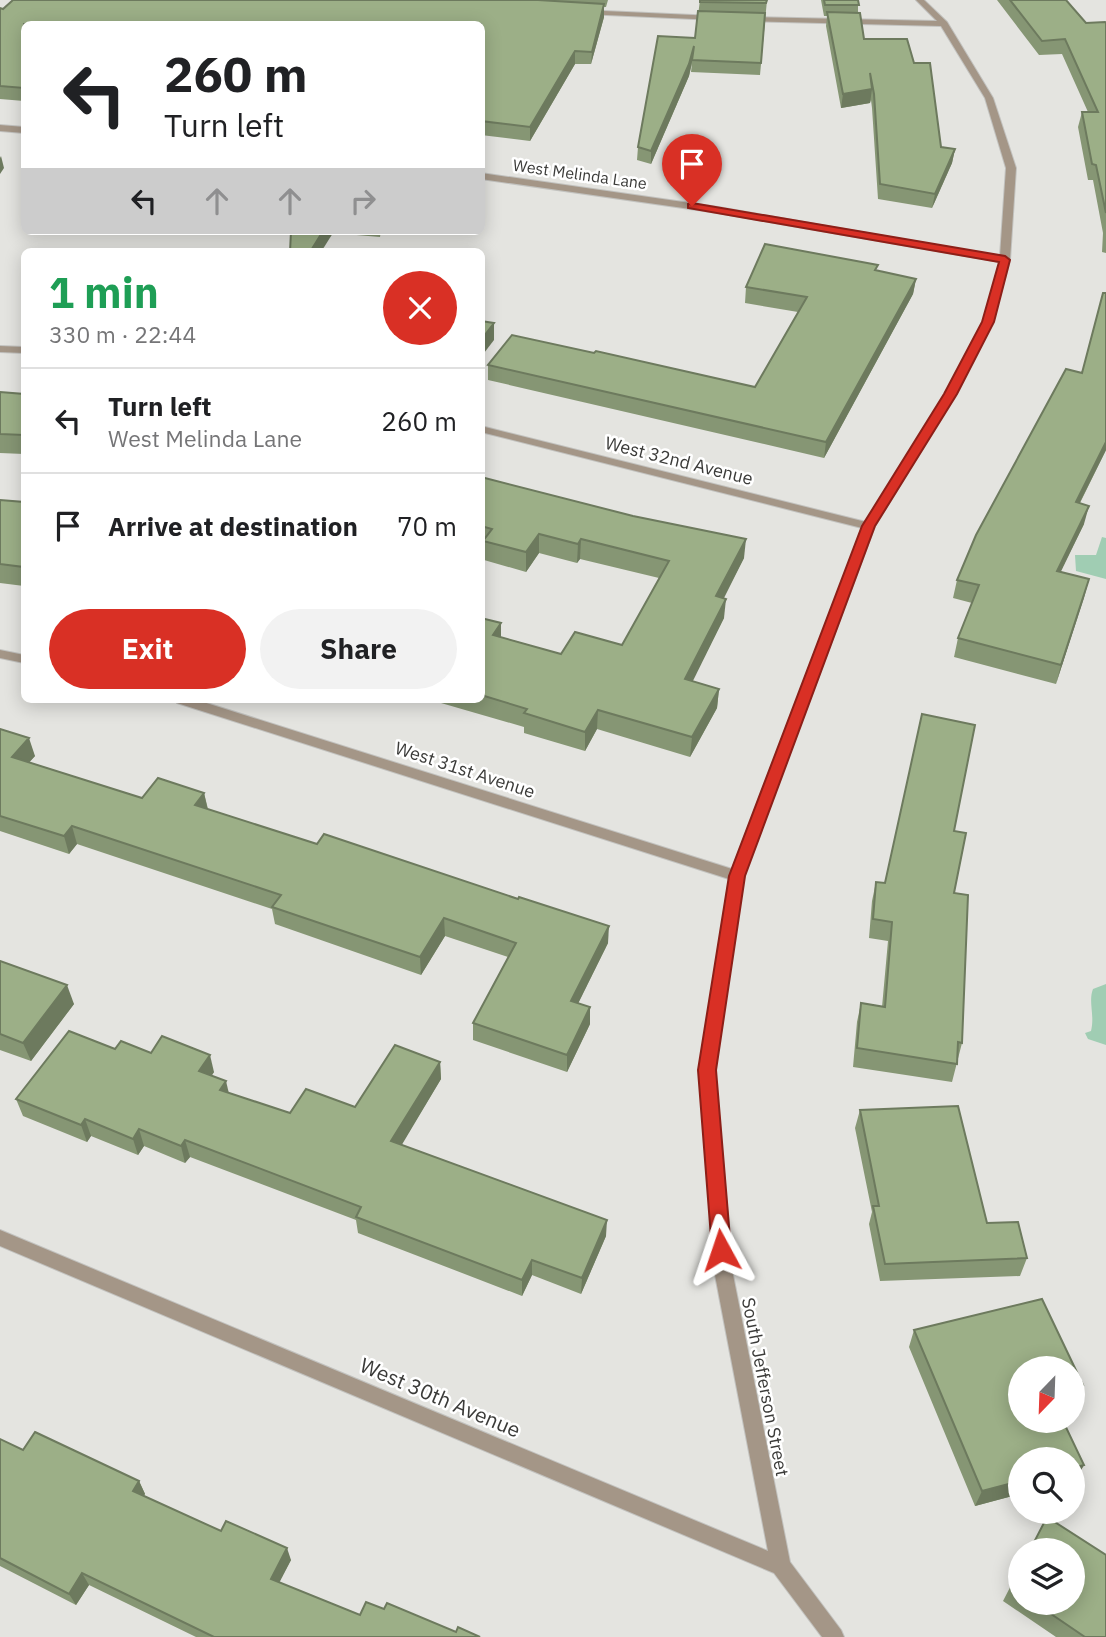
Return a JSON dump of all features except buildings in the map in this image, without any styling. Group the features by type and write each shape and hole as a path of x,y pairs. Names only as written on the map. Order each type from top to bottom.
{"street":[{"name":"South Jefferson Street","path":"781,1566 724,1275 707,1070 737,876 869,526 951,394 988,322 1005,260 1011,167 989,98 944,24 920,0"},
{"path":"572,11 723,18"},
{"path":"737,19 944,24"},
{"path":"0,128 21,130"},
{"name":"West Melinda Lane","path":"485,177 718,210 1005,260"},
{"path":"0,349 21,350"},
{"name":"West 32nd Avenue","path":"485,430 869,526"},
{"path":"0,654 21,658"},
{"name":"West 31st Avenue","path":"191,703 737,876"},
{"name":"West 30th Avenue","path":"0,1238 781,1566"},
{"path":"781,1566 834,1637"}],"shaded area":[{"path":"1102,537 1106,538 1106,579 1076,571 1075,555 1096,555"},
{"path":"1106,984 1106,1045 1088,1039 1085,1033 1091,1031 1093,989"}],"route":[{"path":"692,206 1005,260 988,322 951,394 869,526 737,876 707,1070 721,1250"}]}
